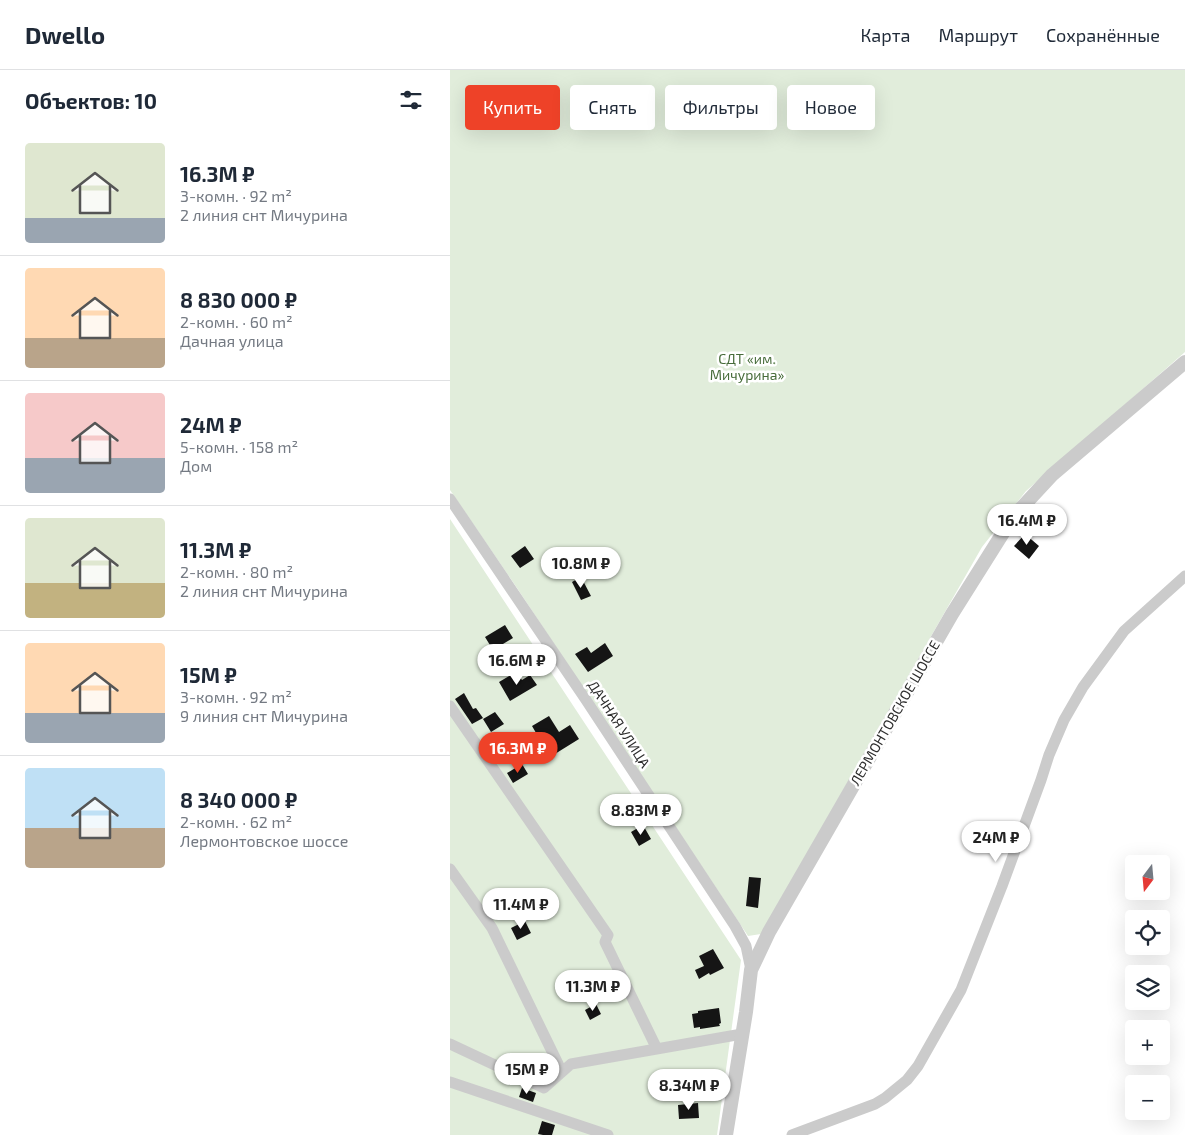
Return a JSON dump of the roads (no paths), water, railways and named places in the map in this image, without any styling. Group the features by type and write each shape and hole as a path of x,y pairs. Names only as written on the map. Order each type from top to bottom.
{"street":[{"name":"ЛЕРМОНТОВСКОЕ ШОССЕ","path":"726,1135 751,970 769,932 947,623 1013,517 1052,475 1185,362"},
{"name":"ДАЧНАЯ УЛИЦА","path":"450,499 735,926 746,946 751,970"},
{"path":"792,1135 875,1104 907,1080 918,1066 961,990 1042,780 1049,755 1064,720 1083,687 1124,631 1185,576"},
{"path":"450,706 608,935 605,942 657,1049"},
{"path":"450,868 492,928 562,1072"},
{"path":"452,1043 544,1088 571,1064 742,1034"},
{"path":"450,1082 608,1135"}],"park label":[{"name":"СДТ «им. Мичурина»","path":"747,368"}]}
